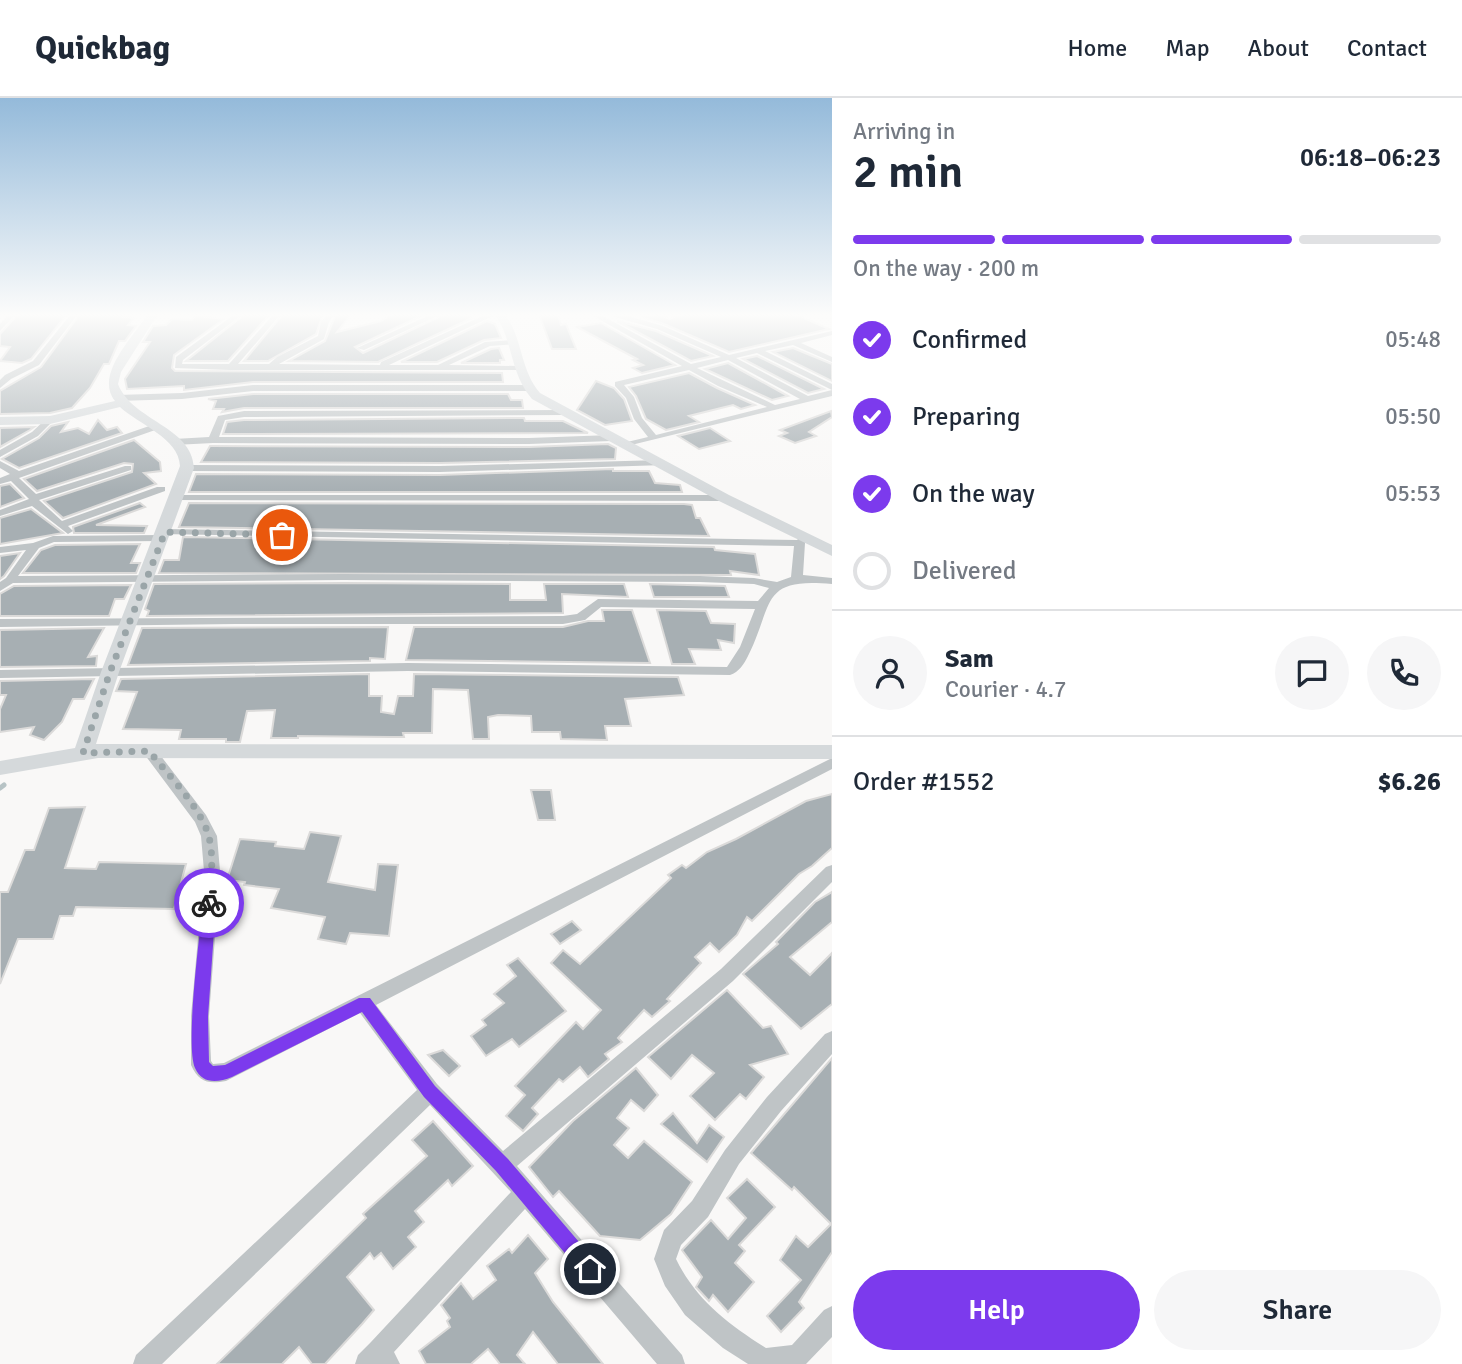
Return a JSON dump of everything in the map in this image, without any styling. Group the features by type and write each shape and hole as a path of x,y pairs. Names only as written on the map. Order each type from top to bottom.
{"street":[{"path":"0,385 16,373"},
{"path":"83,753 110,672 187,468 186,455 174,442 119,400 111,389 111,381 116,373"},
{"path":"520,373 528,388 563,412 802,540 832,551"},
{"path":"653,437 638,419 630,397 618,384 668,373"},
{"path":"702,373 772,406"},
{"path":"756,373 805,398"},
{"path":"803,373 832,387"},
{"path":"0,421 50,420 119,400 253,388 528,388"},
{"path":"625,444 832,393"},
{"path":"213,440 221,418 244,414 563,412"},
{"path":"0,454 35,434 50,420"},
{"path":"0,481 155,428"},
{"path":"174,442 529,441 611,438"},
{"path":"187,468 440,469 661,463"},
{"path":"0,464 16,476 34,500 77,538"},
{"path":"0,513 128,468"},
{"path":"63,524 161,489"},
{"path":"177,498 724,498"},
{"path":"0,550 35,547 53,539 163,535 802,540"},
{"path":"797,579 802,540"},
{"path":"5,583 35,547"},
{"path":"5,583 146,577 700,579 754,581 779,586"},
{"path":"0,674 408,667 730,671 737,665 743,652 760,605 779,586 797,579 832,581"},
{"path":"0,623 563,620 581,617 598,603 760,605"},
{"path":"149,751 201,819 209,836 212,870 200,1017 201,1065 209,1074 226,1072 832,763"},
{"path":"0,768 83,753 149,751 832,752"},
{"path":"502,1165 727,975 832,872"},
{"path":"364,1003 429,1091 502,1165 673,1364"},
{"path":"832,1040 774,1104 732,1157 700,1209 672,1238 665,1259 676,1287 701,1318 764,1360 797,1356 832,1318"},
{"path":"145,1364 429,1091"},
{"path":"378,1359 525,1193"}],"building":[{"path":"31,373 99,373 90,388 72,408 50,413 0,414 0,391"},
{"path":"129,373 502,373 503,382 253,382 184,390 184,386 127,389 125,379"},
{"path":"689,373 755,405 741,409 733,405 689,416 699,422 666,430 646,419 629,387"},
{"path":"714,373 746,373 788,396 772,400"},
{"path":"770,373 792,373 824,389 808,393"},
{"path":"816,373 832,373 832,381"},
{"path":"596,381 614,388 624,399 632,421 605,425 577,410"},
{"path":"253,394 508,394 511,400 522,400 523,408 244,408 222,412 224,409 213,409 216,401 208,399"},
{"path":"831,411 832,417 809,432 816,436 795,443 779,436 787,433 780,430"},
{"path":"524,418 525,421 563,421 588,433 223,434 227,422 244,420"},
{"path":"98,420 107,430 117,427 122,433 19,468 2,459 39,438 51,426 68,422 61,432 78,428 89,434"},
{"path":"34,427 30,430 0,447 0,428"},
{"path":"710,428 730,441 699,449 678,436"},
{"path":"134,440 160,462 161,471 144,473 156,484 63,518 44,501 132,472 133,464 124,463 37,491 24,479"},
{"path":"608,444 616,448 615,459 440,463 201,462 210,446 529,447"},
{"path":"613,469 649,471 655,483 680,485 682,492 189,492 196,474 440,475"},
{"path":"10,484 24,498 0,507 0,486"},
{"path":"140,503 145,507 96,525 147,526 144,533 74,533 73,527"},
{"path":"189,503 684,504 692,505 696,518 700,518 709,536 179,527"},
{"path":"31,509 63,533 0,544 0,518"},
{"path":"183,537 714,547 715,550 755,554 759,575 730,571 731,575 159,573 164,560 179,560"},
{"path":"140,544 131,563 140,563 136,573 23,573 41,550 55,545"},
{"path":"20,553 4,576 0,579 0,556"},
{"path":"154,584 510,584 510,600 546,600 544,584 624,584 628,597 562,594 563,613 147,616 149,611 145,609"},
{"path":"650,584 725,586 729,597 654,597"},
{"path":"131,585 124,599 115,599 109,616 0,616 0,594 14,586"},
{"path":"602,610 632,610 650,663 406,660 414,627 563,627 588,621 604,621"},
{"path":"657,610 706,611 711,623 735,624 734,643 718,640 721,650 689,649 695,664 672,664"},
{"path":"388,627 385,659 128,665 142,628"},
{"path":"104,628 88,657 97,656 96,666 0,667 0,630"},
{"path":"369,674 369,696 382,696 381,712 394,714 398,696 413,696 414,674 678,677 684,695 625,699 631,726 605,726 607,740 561,739 560,732 532,732 531,716 498,715 488,717 489,739 473,739 468,690 433,689 432,733 403,733 404,737 271,738 275,710 247,711 240,742 226,742 226,739 179,739 181,730 123,729 137,692 116,691 121,679"},
{"path":"94,679 84,699 73,699 62,722 44,740 30,735 34,727 0,732 0,709 6,695 0,695 0,681"},
{"path":"531,790 551,790 555,820 538,820"},
{"path":"832,794 832,848 799,874 752,921 747,917 737,935 719,952 710,943 695,957 701,963 667,999 670,1001 652,1017 644,1010 618,1038 622,1042 605,1054 609,1059 588,1077 580,1067 563,1082 559,1079 532,1108 538,1114 523,1131 506,1116 525,1095 515,1086 576,1022 583,1029 601,1010 551,963 563,950 580,964 671,878 668,875 682,865 686,868 707,852 806,801"},
{"path":"85,807 65,868 96,869 99,862 186,864 174,909 76,907 73,916 60,916 53,939 18,939 0,984 0,892 8,892 25,850 34,850 49,808"},
{"path":"310,832 341,836 328,882 375,890 378,864 398,865 389,936 350,933 346,944 318,939 325,917 271,908 279,889 227,880 240,839 276,842 275,846 304,849"},
{"path":"832,892 832,922 790,957 810,975 832,953 832,1004 801,1029 743,974 778,944 776,942 815,902"},
{"path":"572,921 581,930 560,944 551,934"},
{"path":"518,958 566,1011 519,1047 512,1039 486,1056 471,1036 486,1025 482,1020 504,1003 494,994 516,976 507,965"},
{"path":"727,990 763,1028 771,1026 788,1054 750,1065 764,1077 746,1099 740,1094 715,1120 690,1096 714,1073 692,1055 671,1079 648,1057"},
{"path":"443,1050 460,1066 449,1076 428,1055"},
{"path":"832,1058 832,1252 799,1302 804,1308 781,1332 767,1316 801,1280 780,1260 796,1236 808,1247 831,1224 794,1187 792,1190 751,1153"},
{"path":"636,1068 658,1095 644,1111 631,1100 617,1118 629,1128 614,1145 628,1158 644,1141 692,1182 671,1214 640,1240 600,1236 559,1191 553,1197 529,1167 573,1121"},
{"path":"673,1113 697,1143 709,1125 724,1137 707,1162 661,1124"},
{"path":"433,1121 473,1166 452,1186 448,1180 415,1211 424,1222 408,1237 416,1247 393,1269 381,1253 374,1259 370,1253 347,1277 374,1310 362,1324 325,1364 312,1364 299,1347 282,1364 217,1364 366,1218 363,1214 427,1156 412,1140"},
{"path":"747,1179 775,1207 739,1245 745,1251 735,1263 754,1282 728,1312 713,1295 709,1301 696,1287 702,1277 682,1250 711,1220 728,1239 746,1218 727,1198"},
{"path":"528,1235 548,1259 535,1273 553,1302 603,1364 558,1364 533,1332 517,1355 525,1364 500,1364 488,1349 471,1364 426,1364 419,1351 450,1327 447,1321 450,1318 441,1305 461,1283 473,1299 496,1280 487,1266 509,1249 512,1253"}],"waterway":[{"path":"0,788 4,785"}],"way so far":[{"path":"209,903 212,870 209,836 201,819 149,751 83,753 110,672 165,532 282,535"}],"route":[{"path":"209,903 200,1017 201,1065 209,1074 226,1072 364,1003 429,1091 502,1165 590,1269"}]}
